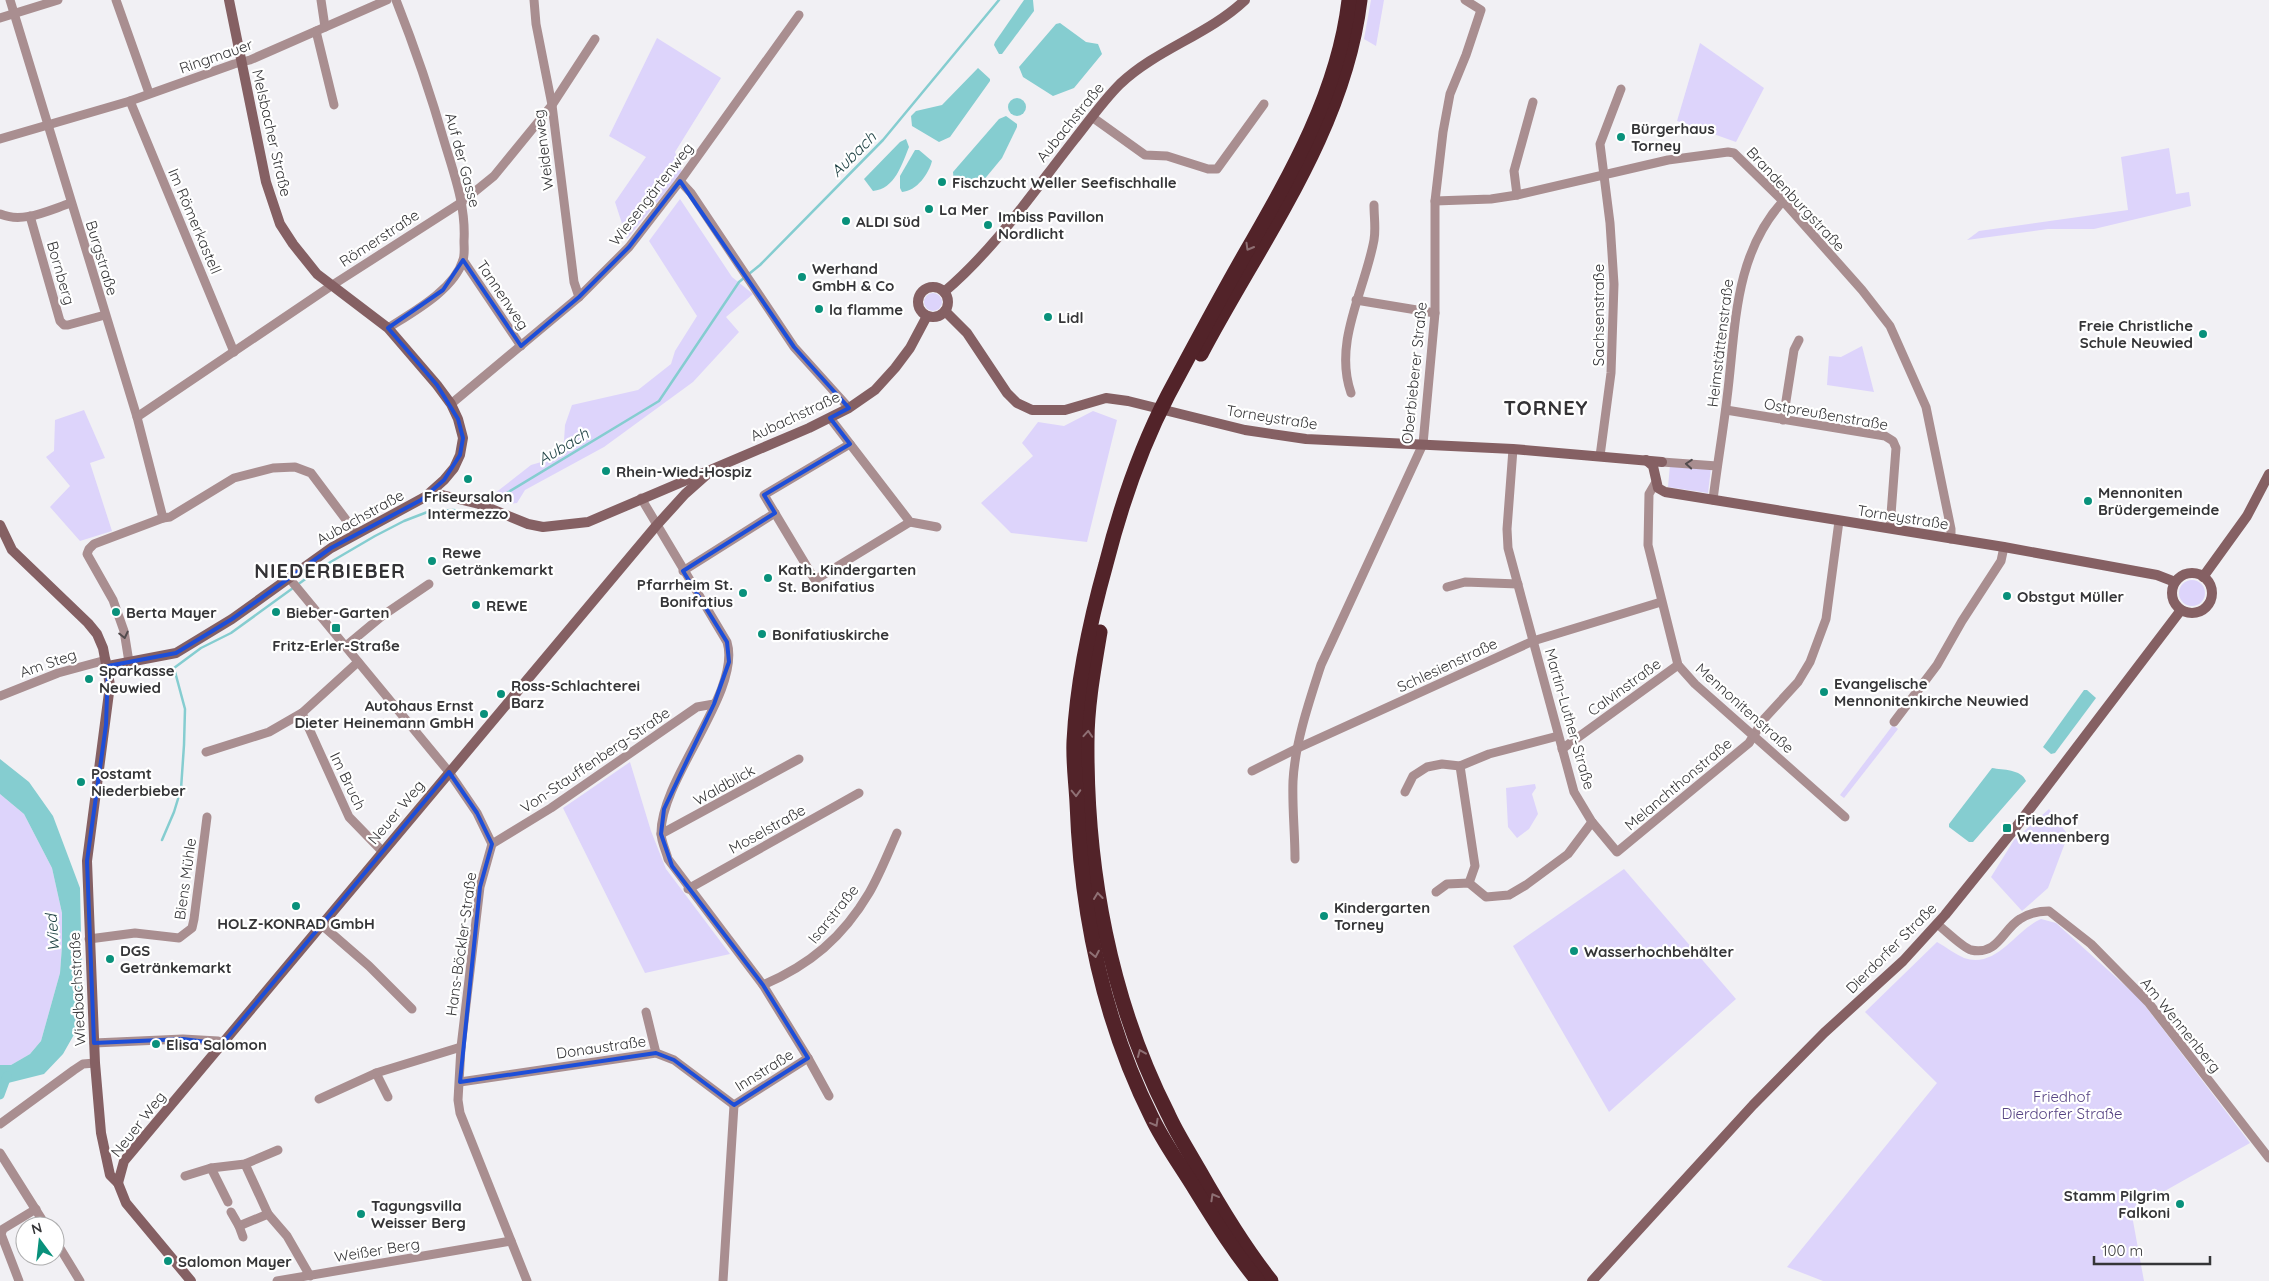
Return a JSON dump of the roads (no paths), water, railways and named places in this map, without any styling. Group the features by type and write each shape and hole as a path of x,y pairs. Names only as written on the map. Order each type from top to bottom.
{"highway":[{"path":"1258,1281 1242,1262 1152,1119 1123,1049 1100,979 1085,908 1078,835 1074,741 1083,665 1097,594 1121,506 1172,400 1206,323 1274,204 1304,147 1330,83 1341,44 1349,0"},
{"path":"1172,400 1283,210 1314,151 1347,66 1360,0"},
{"path":"1153,437 1126,516 1105,601 1094,668 1087,740 1090,831 1100,906 1115,974 1137,1043 1167,1114 1221,1209 1249,1253 1271,1281"}],"street":[{"name":"Burgstraße","path":"10,0 49,124 166,517"},
{"path":"0,18 58,0"},
{"path":"116,0 149,93"},
{"name":"Melsbacher Straße","path":"229,0 266,182 280,224 305,260 331,286 388,328 421,364 451,404 458,419 463,438 460,455 454,468 434,490"},
{"path":"320,0 320,29 334,105"},
{"name":"Ringmauer","path":"0,139 130,101 241,62 387,0"},
{"name":"Auf der Gasse","path":"388,328 443,290 463,260 465,228 462,202 423,70 396,0"},
{"name":"Weidenweg","path":"534,0 536,24 552,105 574,282 580,296"},
{"name":"Aubachstraße","path":"944,292 970,269 1001,234 1092,117 1121,83 1164,53 1222,20 1245,0"},
{"name":"Oberbieberer Straße","path":"1295,859 1293,780 1298,748 1321,665 1423,444 1435,313 1435,201 1442,132 1450,94 1466,55 1481,10 1466,0"},
{"name":"Wiesengärtenweg","path":"451,404 580,296 629,247 680,181 799,15"},
{"name":"Römerstraße","path":"137,418 331,286 462,202 494,176 552,105 595,39"},
{"name":"Sachsenstraße","path":"1600,456 1612,373 1614,284 1610,223 1600,144 1621,90"},
{"name":"Im Römerkastell","path":"130,101 234,352"},
{"path":"1517,195 1514,170 1533,102"},
{"path":"1092,117 1145,155 1167,156 1208,170 1217,169 1264,104"},
{"name":"Brandenburgstraße","path":"1435,201 1491,199 1517,195 1668,160 1728,152 1734,153 1784,201 1862,290 1890,326 1910,366 1926,407 1951,530 1951,540"},
{"path":"680,181 691,193 794,347 849,408"},
{"name":"Heimstättenstraße","path":"1713,500 1726,410 1741,280 1755,243 1771,215 1784,201"},
{"path":"0,214 11,218 30,216 71,203"},
{"path":"1351,393 1346,379 1346,344 1356,300 1374,239 1374,205"},
{"name":"Bornberg","path":"30,216 60,320 64,325 68,325 105,315"},
{"name":"Tannenweg","path":"463,260 520,346"},
{"path":"928,288 936,288 944,292 948,305 945,311 938,316 927,316 919,307 918,299 922,292 928,288"},
{"path":"1356,300 1435,313"},
{"name":"Torneystraße","path":"945,311 967,333 1007,393 1017,403 1032,410 1065,410 1106,398 1128,401 1245,430 1306,439 1513,449 1717,466"},
{"name":"Aubachstraße","path":"107,663 129,662 176,653 294,585 331,548 408,507 434,490 438,494 479,504 536,525 562,526 588,522 641,498 712,470 830,418 849,408 875,390 910,348 927,316"},
{"path":"1784,420 1794,350 1799,340"},
{"name":"Ostpreußenstraße","path":"1726,410 1885,436 1893,441 1896,448 1890,528"},
{"path":"830,418 910,522 937,528"},
{"path":"850,444 764,495 815,580 910,522"},
{"name":"Martin-Luther-Straße","path":"1513,449 1507,529 1508,548 1574,792 1592,822 1617,852"},
{"path":"1646,460 1652,466 1656,482"},
{"path":"129,662 124,632 113,600 87,554 94,544 166,517 234,478 273,468 295,467 311,473 356,533"},
{"name":"Neuer Weg","path":"118,1183 124,1162 222,1044 323,926 382,852 656,526 685,494 712,470"},
{"path":"2203,577 2247,516 2269,474"},
{"name":"Torneystraße","path":"1656,482 1658,488 1665,492 1890,528 1951,540 2004,547 2157,575 2175,582"},
{"name":"Mennonitenstraße","path":"1656,482 1649,494 1648,545 1678,665 1695,684 1845,817"},
{"path":"641,498 730,651 729,662 714,704 664,809 661,834 668,859 688,889 763,985 829,1096"},
{"path":"683,571 775,513"},
{"name":"Melanchthonstraße","path":"1617,852 1749,743 1764,719 1798,682 1810,662 1826,619 1839,521"},
{"name":"Wiedbachstraße","path":"0,525 12,550 97,634 107,663 110,685 87,860 95,1063 103,1149 110,1175 118,1183 126,1203 191,1281"},
{"path":"1894,722 1937,665 1962,621 2001,561 2004,547"},
{"path":"2191,573 2203,577 2212,592 2208,604 2199,612 2181,610 2173,600 2172,594 2175,582 2179,578 2191,573"},
{"path":"1447,587 1465,582 1518,584"},
{"path":"346,646 382,616 429,584"},
{"path":"294,585 449,772 477,812 492,844"},
{"name":"Schlesienstraße","path":"1252,771 1298,748 1533,641 1661,602"},
{"name":"Dierdorfer Straße","path":"1592,1281 1753,1105 1824,1033 1903,961 1937,924 2010,835 2181,610"},
{"path":"206,752 269,732 302,713 358,662"},
{"name":"Am Steg","path":"0,696 58,673 107,663"},
{"name":"Calvinstraße","path":"1562,749 1678,665"},
{"name":"Von-Stauffenberg-Straße","path":"492,844 548,810 698,708 714,704"},
{"name":"Im Bruch","path":"302,713 349,817 382,852"},
{"path":"1404,792 1413,776 1427,767 1442,764 1460,766 1489,754 1558,736"},
{"name":"Waldblick","path":"661,834 799,759"},
{"path":"1460,766 1475,866 1469,883"},
{"name":"Moselstraße","path":"688,889 859,792"},
{"name":"Biens Mühle","path":"89,939 135,933 179,938 192,928 208,817"},
{"path":"1436,892 1447,884 1469,883 1486,897 1510,895 1568,854 1592,822"},
{"name":"Isarstraße","path":"763,985 783,977 820,954 845,927 869,893 897,833"},
{"name":"Hans-Böckler-Straße","path":"492,844 480,887 461,1047 458,1100 460,1113 527,1281"},
{"name":"Am Wennenberg","path":"1937,924 1969,950 1984,950 2000,942 2019,919 2038,911 2050,911 2091,944 2148,1002 2269,1158"},
{"path":"323,926 369,966 412,1008"},
{"path":"646,1012 656,1053"},
{"path":"94,1043 183,1039 218,1041 222,1044"},
{"path":"319,1099 376,1073 461,1047"},
{"name":"Donaustraße","path":"460,1082 656,1053 674,1060 734,1105"},
{"name":"Innstraße","path":"734,1105 808,1058"},
{"path":"0,1124 83,1064 95,1063"},
{"path":"376,1073 388,1097"},
{"path":"723,1281 734,1105"},
{"path":"185,1176 211,1168 245,1164 278,1150"},
{"path":"0,1153 40,1216"},
{"path":"245,1164 268,1214 287,1236 310,1276"},
{"path":"211,1168 228,1202"},
{"path":"20,1281 1,1234 3,1229 36,1209"},
{"path":"231,1212 243,1237"},
{"path":"239,1226 268,1214"},
{"name":"Weißer Berg","path":"276,1281 511,1242"},
{"path":"65,1256 80,1281"}],"water":[{"path":"1024,0 1033,0 1034,11 1002,54 999,54 994,45 995,42"},
{"path":"1060,23 1086,42 1098,44 1102,54 1074,88 1053,96 1023,77 1019,67 1056,24"},
{"path":"978,68 990,81 950,137 939,142 912,126 911,116 916,111 942,105"},
{"path":"1017,98 1023,101 1026,107 1023,113 1017,116 1011,113 1008,107 1011,101"},
{"path":"1006,116 1017,124 1017,127 1002,158 978,187 965,189 961,187 955,181 953,172 999,119"},
{"path":"906,139 909,147 897,175 887,186 873,191 864,179 900,142"},
{"path":"915,150 919,150 932,161 922,181 913,188 902,192 900,176"},
{"path":"2084,690 2087,690 2096,698 2055,753 2051,754 2043,747"},
{"path":"0,759 29,782 53,816 80,888 82,981 76,1031 63,1054 44,1074 0,1085 0,1065 11,1065 30,1054 41,1041 60,973 62,913 52,868 24,814 0,794"},
{"path":"1992,768 2016,772 2024,777 2026,781 1973,842 1969,842 1949,827 1949,824"}],"waterway":[{"name":"Aubach","path":"487,505 659,401 739,282 760,265 883,140 999,0"},
{"name":"Aubach","path":"162,840 181,789 185,709 174,668 201,648 231,633 322,567 375,536 404,521 430,511 476,512 481,509"},
{"path":"0,1095 7,1076"}],"place":[{"name":"Bürgerhaus Torney","path":"1621,137"},
{"name":"Fischzucht Weller Seefischhalle","path":"942,182"},
{"name":"La Mer","path":"929,209"},
{"name":"ALDI Süd","path":"846,221"},
{"name":"Imbiss Pavillon Nordlicht","path":"988,225"},
{"name":"Werhand GmbH & Co","path":"802,277"},
{"name":"la flamme","path":"819,309"},
{"name":"Lidl","path":"1048,317"},
{"name":"Freie Christliche Schule Neuwied","path":"2203,334"},
{"name":"Rhein-Wied-Hospiz","path":"606,471"},
{"name":"Friseursalon Intermezzo","path":"468,479"},
{"name":"Mennoniten Brüdergemeinde","path":"2088,501"},
{"name":"Rewe Getränkemarkt","path":"432,561"},
{"name":"Kath. Kindergarten St. Bonifatius","path":"768,578"},
{"name":"Pfarrheim St. Bonifatius","path":"743,593"},
{"name":"Obstgut Müller","path":"2007,596"},
{"name":"REWE","path":"476,605"},
{"name":"Berta Mayer","path":"116,612"},
{"name":"Bieber-Garten","path":"276,612"},
{"name":"Fritz-Erler-Straße","path":"336,628"},
{"name":"Bonifatiuskirche","path":"762,634"},
{"name":"Sparkasse Neuwied","path":"89,679"},
{"name":"Evangelische Mennonitenkirche Neuwied","path":"1824,692"},
{"name":"Ross-Schlachterei Barz","path":"501,694"},
{"name":"Autohaus Ernst Dieter Heinemann GmbH","path":"484,714"},
{"name":"Postamt Niederbieber","path":"81,782"},
{"name":"Friedhof Wennenberg","path":"2007,828"},
{"name":"HOLZ-KONRAD GmbH","path":"296,906"},
{"name":"Kindergarten Torney","path":"1324,916"},
{"name":"Wasserhochbehälter","path":"1574,951"},
{"name":"DGS Getränkemarkt","path":"110,959"},
{"name":"Elisa Salomon","path":"156,1044"},
{"name":"Stamm Pilgrim Falkoni","path":"2180,1204"},
{"name":"Tagungsvilla Weisser Berg","path":"361,1214"},
{"name":"Salomon Mayer","path":"168,1261"}],"district":[{"name":"TORNEY","path":"1546,407"},
{"name":"NIEDERBIEBER","path":"330,570"}],"water label":[{"name":"Wied","path":"52,933"}],"park label":[{"name":"Friedhof Dierdorfer Straße","path":"2062,1104"}]}
